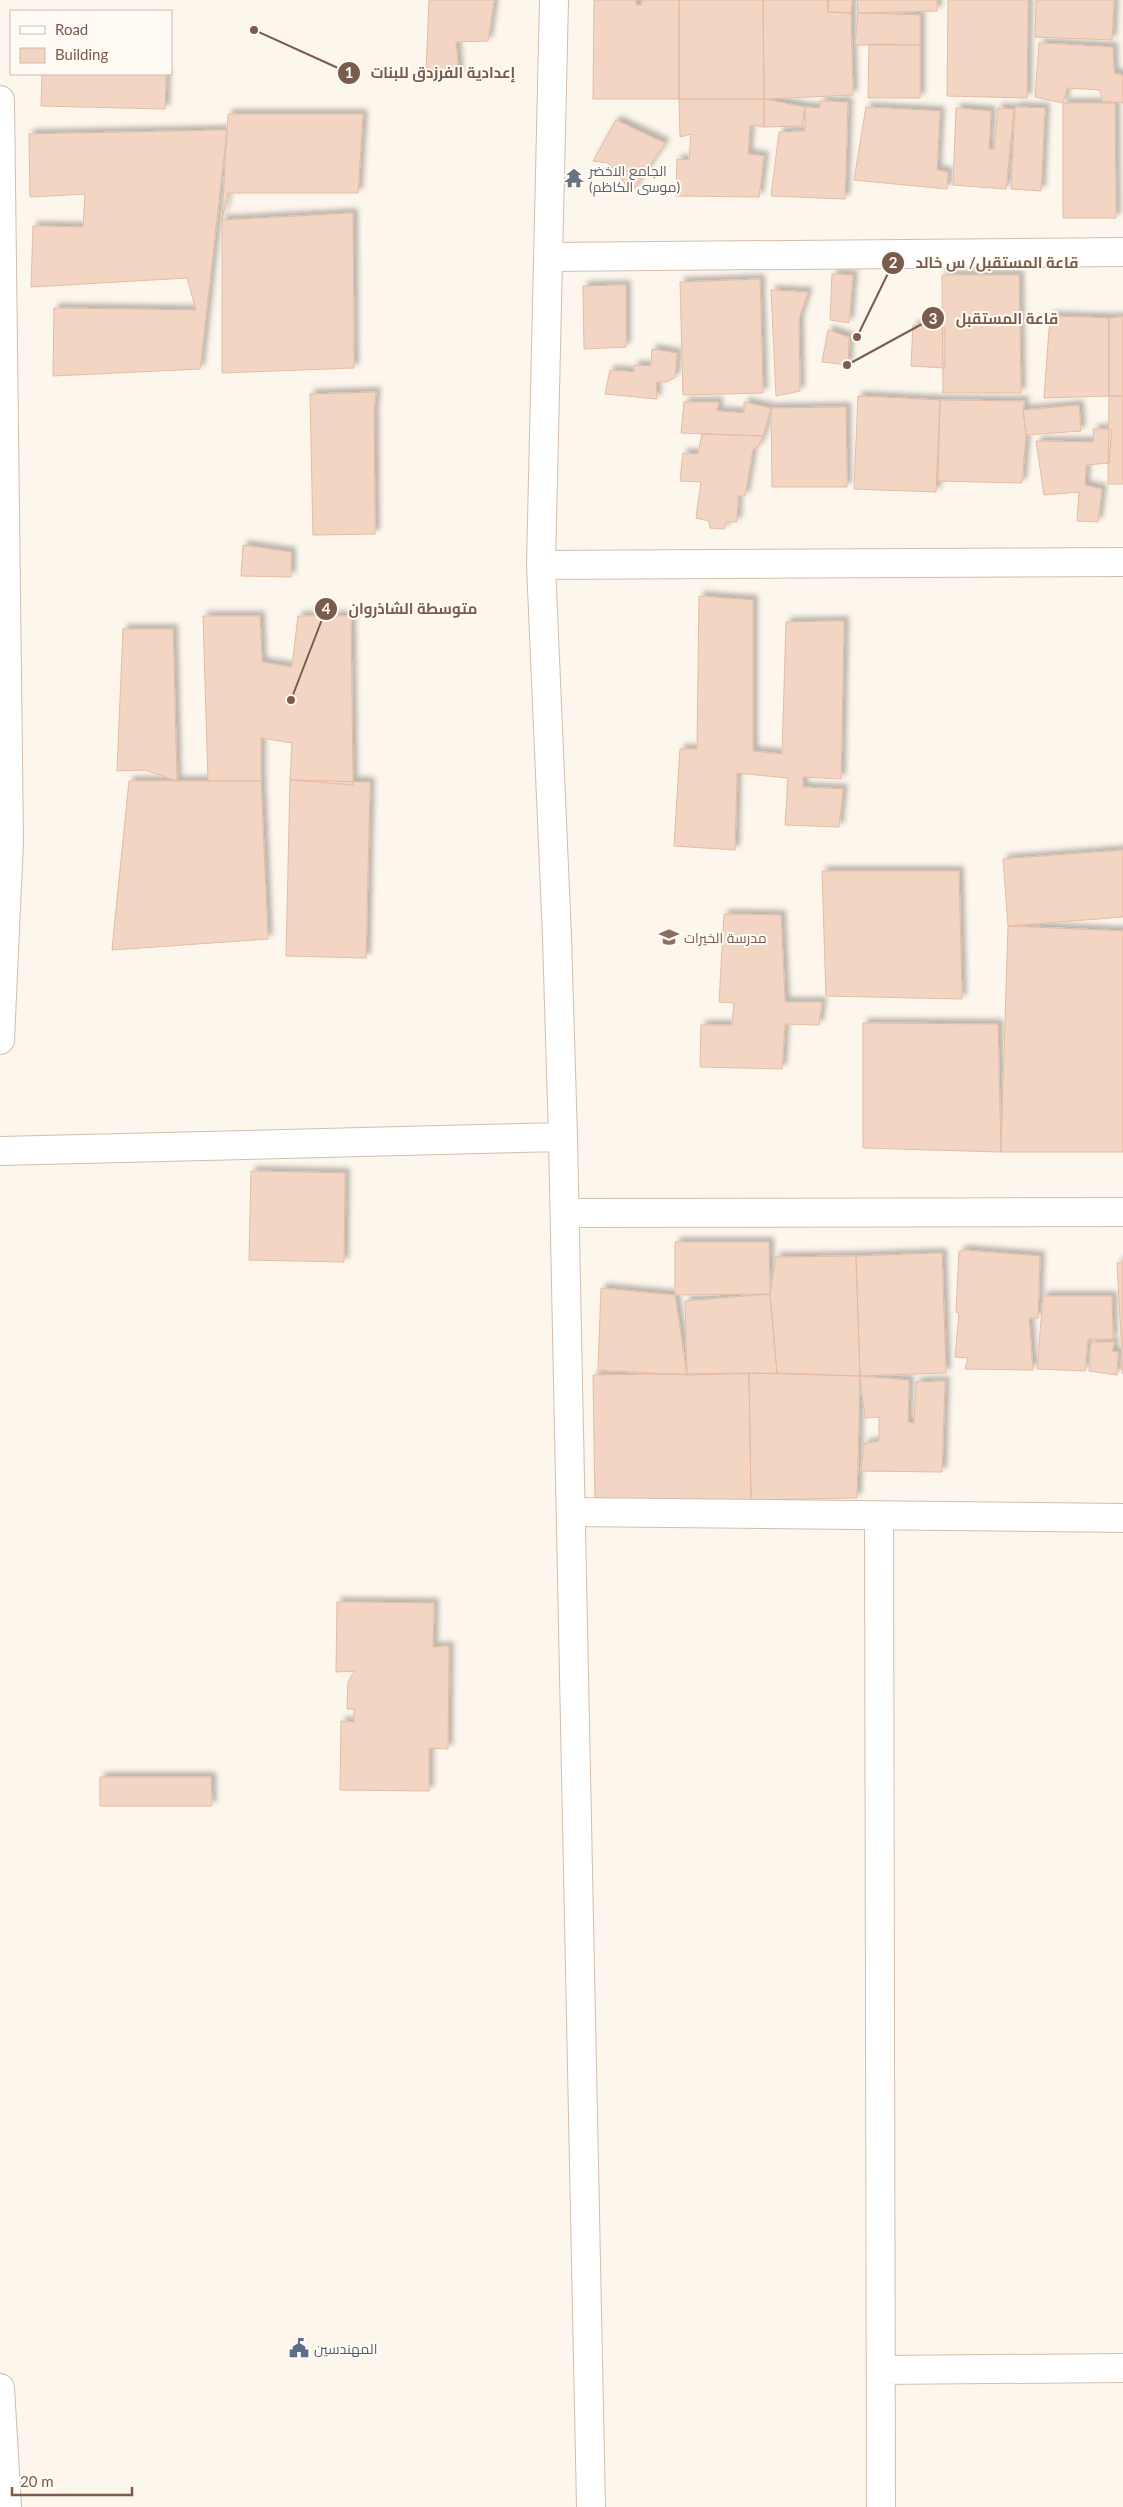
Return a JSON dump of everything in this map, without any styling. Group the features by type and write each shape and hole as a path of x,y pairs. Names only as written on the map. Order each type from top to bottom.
{"street":[{"path":"554,0 541,566 557,927 565,1213 591,2507"},
{"path":"0,100 4,841 0,1040"},
{"path":"548,258 1123,252"},
{"path":"541,566 1123,562"},
{"path":"0,1151 563,1137"},
{"path":"565,1213 1123,1212"},
{"path":"571,1512 879,1517 1123,1518"},
{"path":"879,1517 881,2507"},
{"path":"881,2370 1123,2368"},
{"path":"0,2388 7,2507"}],"building":[{"path":"429,0 494,0 488,41 456,42 459,75 426,72"},
{"path":"594,0 636,0 636,5 641,5 642,0 679,0 679,99 593,99"},
{"path":"679,0 763,0 764,99 679,99"},
{"path":"763,0 827,0 828,12 851,13 853,95 764,99"},
{"path":"829,0 852,0 851,13 828,12"},
{"path":"857,0 937,0 937,11 858,13"},
{"path":"948,0 1028,0 1027,98 947,96"},
{"path":"1036,0 1114,0 1112,40 1035,37"},
{"path":"858,13 920,15 920,45 855,45"},
{"path":"1039,43 1113,47 1114,73 1123,75 1123,103 1102,101 1100,90 1067,88 1063,103 1035,97"},
{"path":"869,44 920,45 920,98 868,98"},
{"path":"42,75 166,75 165,109 41,106"},
{"path":"679,99 764,99 764,127 750,125 748,154 764,156 759,197 676,196 677,159 689,160 691,134 680,137"},
{"path":"764,99 805,107 802,126 764,127"},
{"path":"820,101 848,102 845,199 771,196 779,132 805,131 805,107 820,108"},
{"path":"1063,103 1115,103 1116,218 1063,218"},
{"path":"866,107 940,111 937,170 948,172 947,189 854,180"},
{"path":"1015,107 1045,108 1041,191 1011,189"},
{"path":"956,108 991,111 989,149 994,149 998,108 1014,109 1006,189 953,185"},
{"path":"228,114 363,114 358,193 228,193 222,220"},
{"path":"616,120 665,143 632,192 608,163 593,161"},
{"path":"227,130 200,369 53,376 54,308 196,310 187,278 31,287 33,226 83,227 85,194 30,197 29,134"},
{"path":"353,213 354,368 222,373 222,220"},
{"path":"832,274 853,275 849,323 830,320"},
{"path":"942,275 1019,275 1021,393 943,393"},
{"path":"760,279 763,393 683,395 680,282"},
{"path":"626,285 626,347 584,349 583,286"},
{"path":"771,290 808,292 799,319 800,391 776,396"},
{"path":"1050,316 1109,318 1109,396 1044,398"},
{"path":"1123,317 1123,396 1109,396 1109,318"},
{"path":"913,325 945,328 945,368 911,366"},
{"path":"828,330 849,337 848,365 822,362"},
{"path":"652,349 677,353 675,377 667,382 656,382 657,399 605,394 610,370 634,372 634,365 651,366"},
{"path":"376,392 374,411 375,534 313,535 310,394"},
{"path":"858,396 940,400 936,492 854,489"},
{"path":"1109,396 1123,396 1123,484 1108,484"},
{"path":"940,400 1025,401 1023,410 1026,435 1022,483 938,481"},
{"path":"684,402 719,402 717,411 744,413 744,402 771,408 763,436 681,433"},
{"path":"1079,405 1081,431 1026,435 1023,410"},
{"path":"846,407 847,487 772,487 771,408"},
{"path":"1093,429 1112,429 1109,463 1086,465 1085,485 1102,489 1098,522 1077,521 1079,492 1044,495 1036,441 1094,442"},
{"path":"702,434 763,436 758,447 753,449 745,496 738,496 737,522 726,522 724,529 710,528 709,521 696,518 701,482 680,481 683,453 698,454"},
{"path":"243,545 291,552 291,577 241,576"},
{"path":"699,596 753,600 753,751 782,754 786,622 844,621 841,779 803,777 803,787 843,789 839,827 785,825 788,778 737,773 735,850 674,846 680,749 697,749"},
{"path":"203,616 260,616 262,662 292,667 298,616 351,616 353,785 290,780 292,743 261,738 261,781 208,781"},
{"path":"123,629 173,629 177,781 145,770 117,771"},
{"path":"290,780 370,782 366,958 286,956"},
{"path":"129,781 261,781 268,939 112,950"},
{"path":"1123,850 1123,917 1008,926 1003,859"},
{"path":"822,871 959,871 962,999 826,996"},
{"path":"724,914 781,915 785,1002 822,1002 819,1025 785,1024 782,1069 700,1067 701,1025 732,1025 734,1003 719,1002"},
{"path":"1008,926 1123,931 1123,1152 1001,1152"},
{"path":"863,1023 998,1024 1001,1152 863,1148"},
{"path":"251,1171 345,1173 344,1262 249,1260"},
{"path":"675,1242 769,1242 770,1294 675,1295"},
{"path":"964,1250 1040,1256 1038,1318 1029,1318 1033,1370 965,1369 968,1358 955,1357 959,1313 956,1312 959,1252"},
{"path":"942,1253 946,1373 860,1376 856,1256"},
{"path":"856,1256 860,1376 777,1373 770,1294 776,1257"},
{"path":"1123,1262 1123,1374 1117,1263"},
{"path":"601,1288 675,1295 687,1375 598,1370"},
{"path":"770,1294 777,1373 687,1375 685,1301"},
{"path":"1043,1296 1112,1296 1113,1339 1088,1339 1085,1371 1037,1369"},
{"path":"1091,1342 1115,1342 1112,1351 1118,1352 1117,1375 1089,1371"},
{"path":"749,1373 751,1500 595,1502 593,1375"},
{"path":"749,1373 860,1376 857,1498 751,1500"},
{"path":"860,1376 909,1380 908,1422 914,1423 916,1382 945,1381 942,1472 861,1471 864,1444 879,1441 879,1417 865,1418"},
{"path":"337,1602 434,1603 433,1647 449,1646 448,1749 429,1748 429,1791 340,1790 341,1721 354,1722 354,1709 347,1709 348,1682 355,1671 336,1672"},
{"path":"100,1777 211,1777 212,1806 100,1806"}],"place":[{"name":"إعدادية الفرزدق للبنات","path":"254,30"},
{"name":"الجامع الاخضر (موسى الكاظم)","path":"574,178"},
{"name":"قاعة المستقبل/ س خالد","path":"857,337"},
{"name":"قاعة المستقبل","path":"847,365"},
{"name":"متوسطة الشاذروان","path":"291,700"},
{"name":"مدرسة الخيرات","path":"669,937"},
{"name":"المهندسين","path":"299,2348"}]}
